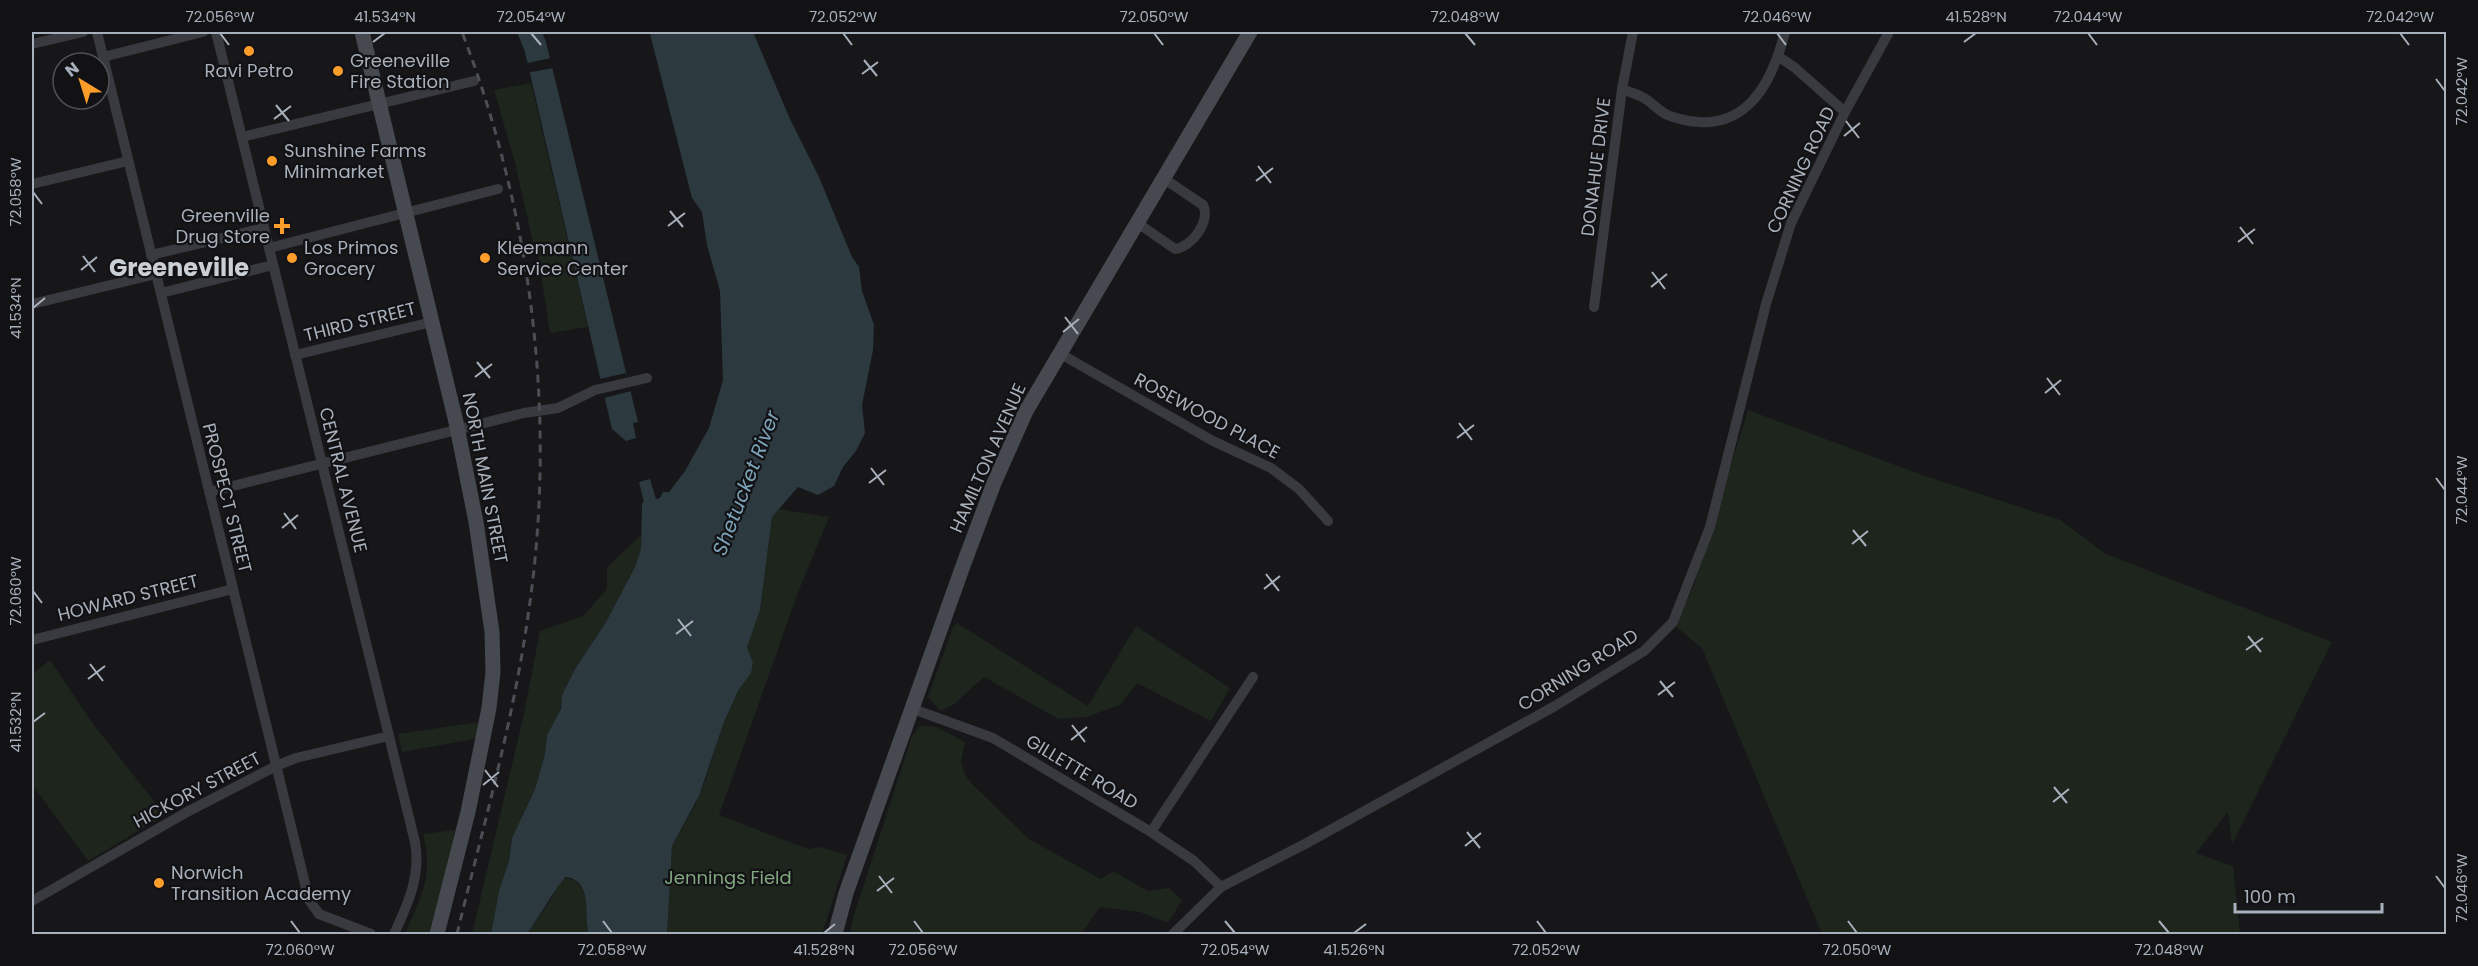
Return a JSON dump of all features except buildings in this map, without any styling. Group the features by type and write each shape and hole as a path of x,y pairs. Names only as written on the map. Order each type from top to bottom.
{"main road":[{"name":"NORTH MAIN STREET","path":"362,32 458,430 485,578 492,632 493,672 489,708 468,812 437,934"},
{"name":"HAMILTON AVENUE","path":"834,934 846,894 994,483 1026,411 1250,32"}],"street":[{"path":"32,44 83,32"},
{"name":"PROSPECT STREET","path":"97,32 102,51"},
{"path":"111,55 203,32"},
{"name":"CENTRAL AVENUE","path":"216,32 418,861 414,885 394,934"},
{"name":"DONAHUE DRIVE","path":"1594,307 1623,89 1633,32"},
{"path":"1623,89 1644,98 1668,116 1690,122 1722,121 1750,106 1765,86 1779,57 1785,32"},
{"name":"CORNING ROAD","path":"1173,934 1221,887 1305,844 1555,706 1644,651 1673,622 1710,527 1766,304 1791,223 1845,112 1889,32"},
{"path":"1779,57 1794,67 1845,112"},
{"path":"242,137 474,81"},
{"name":"PROSPECT STREET","path":"111,90 310,905 319,914 371,934"},
{"path":"32,184 128,161"},
{"path":"1137,222 1175,249 1185,247 1200,229 1205,218 1205,207 1197,199 1163,178"},
{"path":"269,248 498,189"},
{"path":"152,255 264,228"},
{"path":"161,293 273,266"},
{"path":"32,304 156,274"},
{"name":"THIRD STREET","path":"296,355 432,322"},
{"name":"ROSEWOOD PLACE","path":"1059,353 1213,441 1271,468 1299,489 1328,521"},
{"path":"209,492 524,413 558,408 602,388 647,378"},
{"name":"HOWARD STREET","path":"32,640 233,589"},
{"path":"1151,832 1253,677"},
{"name":"GILLETTE ROAD","path":"913,709 993,738 1151,832 1194,861 1221,887"},
{"name":"HICKORY STREET","path":"32,901 179,816 276,766 296,758 389,736"}],"green space":[{"path":"531,83 588,327 550,333 536,242 533,242 514,159 494,90"},
{"path":"1748,410 1922,475 2060,520 2106,554 2332,642 2232,844 2228,812 2196,853 2233,866 2240,934 1822,934 1702,648 1675,626 1694,585"},
{"name":"Jennings Field","path":"779,509 829,517 799,590 719,815 808,849 820,847 847,855 822,934 667,934 672,846 695,806 724,722 738,691 752,669 753,663 746,648 760,610 772,517"},
{"path":"641,535 641,549 635,567 606,622 574,671 562,695 560,712 547,735 545,754 535,789 512,838 509,861 499,891 491,934 472,934 523,718 540,631 583,616 607,589 607,567"},
{"path":"957,623 1088,706 1136,626 1230,688 1211,721 1137,683 1120,705 1086,717 1059,719 984,677 953,705 941,711 928,697 953,627"},
{"path":"50,660 93,724 165,815 88,861 32,784 32,674"},
{"path":"479,722 475,739 402,752 398,734"},
{"path":"919,726 937,727 965,742 961,762 964,773 972,784 1029,839 1101,879 1113,871 1148,891 1169,888 1182,900 1168,923 1140,912 1100,907 1081,934 850,934 854,915 912,736"},
{"path":"455,830 445,881 429,934 405,934 421,897 426,875 426,849 423,834"},
{"path":"562,878 572,879 579,883 583,890 589,934 527,934 550,901"}],"water":[{"path":"517,32 542,32 546,42 638,422 633,423 636,438 626,441 612,429 525,52"},
{"name":"Shetucket River","path":"657,32 753,32 790,119 819,177 852,257 859,267 862,291 874,325 873,350 862,405 865,433 856,451 843,467 834,486 818,495 798,487 772,517 760,610 747,647 753,663 751,673 738,691 724,722 699,796 672,846 667,934 589,934 584,892 575,880 566,877 527,934 491,934 499,891 509,861 512,838 535,789 545,754 547,735 561,709 562,695 575,669 606,622 635,567 641,549 642,503 644,502 639,482 650,479 656,499 660,498 663,492 669,492 685,471 709,428 723,380 720,291 707,245 702,212 692,198 650,34"}],"pier":[{"path":"551,58 553,68 526,73 523,64"},
{"path":"626,373 631,391 604,398 600,379"}],"railway":[{"path":"457,934 497,773 523,650 537,536 540,463 539,389 532,316 521,244 506,172 486,101 462,32"}],"place":[{"name":"Ravi Petro","path":"249,51"},
{"name":"Greeneville Fire Station","path":"338,71"},
{"name":"Sunshine Farms Minimarket","path":"272,161"},
{"name":"Greenville Drug Store","path":"282,226"},
{"name":"Los Primos Grocery","path":"292,258"},
{"name":"Kleemann Service Center","path":"485,258"},
{"name":"Norwich Transition Academy","path":"159,883"}],"district":[{"name":"Greeneville","path":"179,268"}]}
